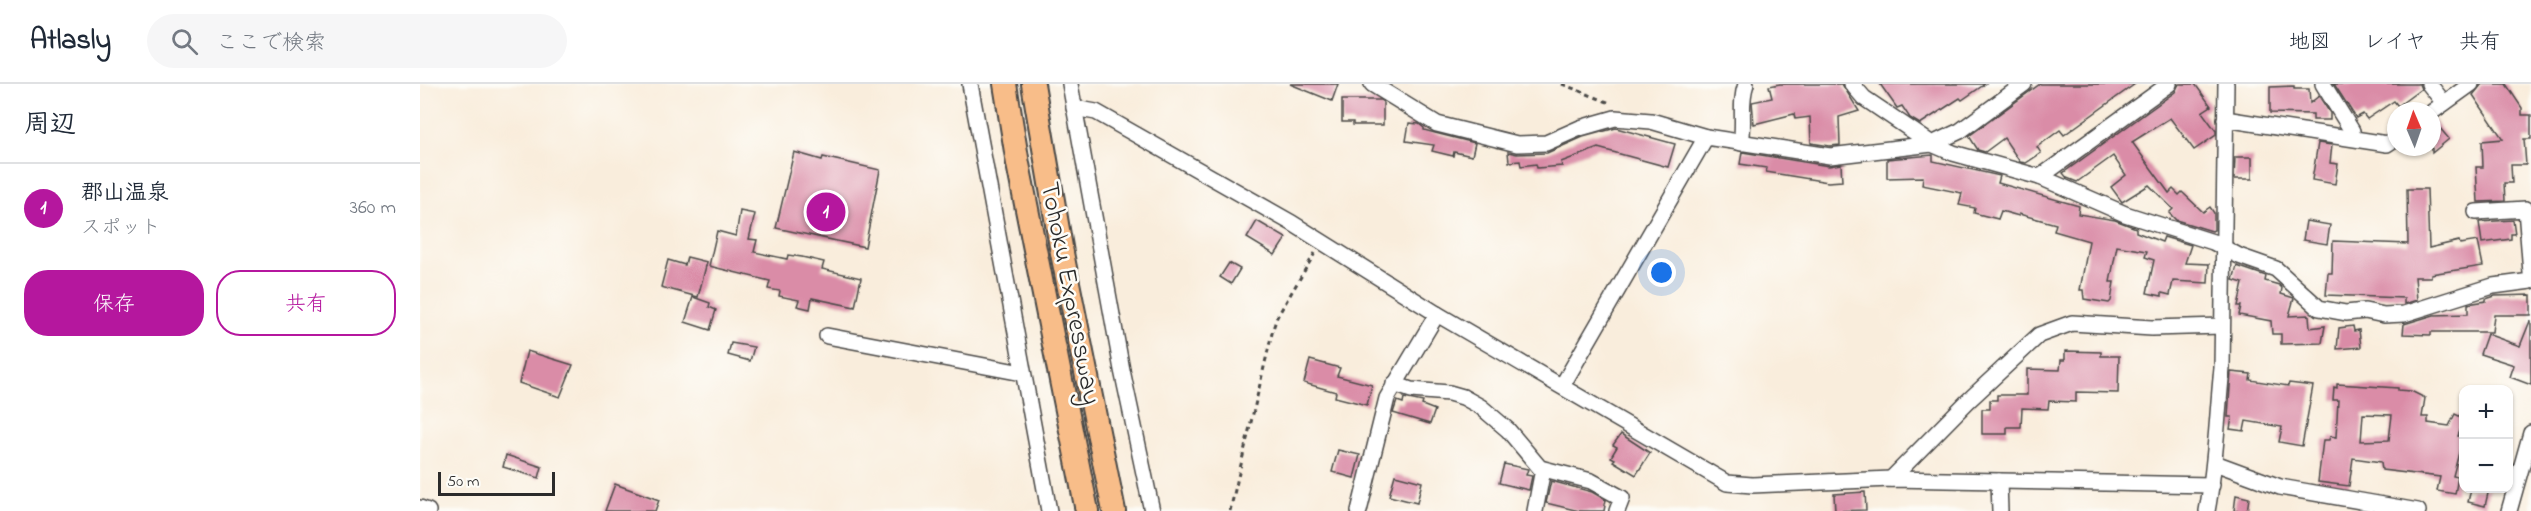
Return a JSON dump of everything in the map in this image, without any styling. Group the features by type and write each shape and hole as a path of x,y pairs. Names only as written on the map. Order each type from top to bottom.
{"highway":[{"name":"Tohoku Expressway","path":"1005,84 1020,176 1087,511"},
{"name":"Tohoku Expressway","path":"1033,84 1062,253 1114,511"}],"street":[{"path":"970,84 1049,511"},
{"path":"1071,84 1122,370 1152,511"},
{"path":"1372,84 1437,124 1517,144 1546,142 1580,128 1615,118 1651,121 1706,137 1830,156 1932,144 1960,131 2024,84"},
{"path":"1741,143 1744,130 1742,99 1746,84"},
{"path":"1852,84 1864,98 1932,144 1953,153 2040,177 2125,213 2207,239 2223,249 2276,269 2319,308 2346,313 2365,311 2384,315 2404,314 2493,286 2531,281"},
{"path":"2040,177 2169,84"},
{"path":"2208,511 2215,463 2217,409 2222,368 2226,84"},
{"path":"2324,84 2352,131 2352,138"},
{"path":"2429,84 2436,102"},
{"path":"2441,106 2471,84"},
{"path":"1074,108 1096,112 1322,242 1437,314 1727,483 1752,485 1891,479 2212,485"},
{"path":"2225,119 2387,144"},
{"path":"1562,386 1706,137"},
{"path":"2475,212 2526,209 2531,273"},
{"path":"1359,511 1387,398 1437,314"},
{"path":"1891,479 1968,401 2039,335 2072,323 2152,328 2222,326"},
{"path":"827,336 1022,373"},
{"path":"1394,384 1412,390 1449,393 1463,397 1481,407 1508,430 1540,468 1591,481 1622,498 1617,511"},
{"path":"2509,511 2531,433"},
{"path":"2215,463 2280,487 2418,511"},
{"path":"1535,511 1544,469"},
{"path":"1999,481 2000,511"},
{"path":"420,508 428,511"}],"path":[{"path":"1230,511 1277,317 1322,242"}],"building":[{"path":"1290,84 1338,84 1332,101"},
{"path":"1842,84 1859,111 1839,117 1840,145 1811,143 1810,117 1795,119 1794,114 1754,124 1752,102 1772,98 1769,86"},
{"path":"1880,84 1985,84 1920,124 1910,118 1902,106 1897,108"},
{"path":"2040,84 2135,84 2064,135 2060,130 2037,147 2041,153 2026,163 2020,162 2004,138 1985,152 1978,150 1969,136"},
{"path":"2179,84 2195,84 2211,106 2202,112 2216,131 2216,135 2194,150 2170,118 2132,142 2169,193 2173,189 2179,195 2182,192 2203,212 2210,207 2214,213 2214,230 2212,231 2176,220 2169,213 2173,209 2149,185 2122,202 2111,187 2126,175 2113,156 2077,182 2067,178 2063,173 2175,92"},
{"path":"2334,84 2419,84 2421,89 2403,102 2387,102 2387,106 2367,119 2363,114 2356,118"},
{"path":"2482,84 2506,84 2522,108 2522,115 2531,115 2531,139 2524,139 2526,165 2511,165 2512,183 2504,183 2505,201 2478,202 2476,167 2483,167 2482,141 2503,139 2473,95"},
{"path":"2294,86 2294,89 2309,89 2310,103 2319,96 2330,113 2330,120 2313,120 2313,114 2270,113 2270,87"},
{"path":"1342,100 1380,100 1383,102 1383,125 1353,125 1353,122 1342,122"},
{"path":"1409,123 1419,124 1424,130 1475,143 1472,156 1454,152 1453,156 1432,151 1434,145 1406,141"},
{"path":"1616,128 1675,144 1668,167 1598,148 1561,162 1562,166 1537,168 1536,164 1521,166 1520,161 1509,162 1508,152 1547,153 1583,137"},
{"path":"2441,129 2449,139 2441,146"},
{"path":"2318,143 2332,145 2330,163 2338,164 2335,184 2312,180"},
{"path":"794,152 822,160 823,157 880,170 865,247 776,228"},
{"path":"1742,152 1829,166 1841,164 1842,181 1828,182 1766,172 1767,168 1740,164"},
{"path":"1933,155 1933,161 2000,176 1998,183 2079,206 2078,214 2115,220 2136,228 2136,232 2162,242 2164,237 2191,245 2185,263 2209,264 2208,283 2173,281 2170,295 2147,293 2154,260 2145,257 2147,251 2117,246 2110,282 2114,282 2111,301 2109,303 2084,299 2083,290 2080,290 2089,241 2054,231 2056,224 2019,214 2019,216 2001,211 1998,219 1974,213 1975,208 1959,205 1962,193 1922,185 1923,177 1887,178 1887,159"},
{"path":"2235,157 2252,157 2252,179 2234,179"},
{"path":"2407,189 2427,189 2429,248 2459,241 2460,244 2478,241 2483,266 2431,274 2431,277 2415,277 2417,300 2404,304 2404,298 2326,295 2328,273 2332,273 2333,241 2408,244"},
{"path":"740,211 755,214 749,239 757,240 754,252 787,259 788,255 824,262 822,269 861,278 855,307 812,298 810,309 797,306 799,300 779,296 780,291 768,289 770,281 709,266 717,231 736,236"},
{"path":"2513,220 2515,234 2511,234 2511,239 2482,243 2479,222"},
{"path":"1257,221 1286,238 1275,255 1247,238"},
{"path":"2306,221 2330,225 2327,244 2303,240"},
{"path":"687,257 707,262 698,297 661,287 668,260 685,265"},
{"path":"1229,263 1240,269 1231,284 1220,277"},
{"path":"2237,266 2266,276 2265,281 2282,288 2281,294 2294,298 2289,316 2309,315 2310,328 2325,326 2322,343 2281,344 2281,334 2272,334 2271,321 2239,315 2241,306 2238,306 2243,283 2233,280"},
{"path":"2531,295 2531,315 2494,315 2492,332 2403,334 2404,324 2434,315 2468,314 2468,304 2486,301 2495,296"},
{"path":"693,297 710,303 709,307 716,310 710,330 685,322"},
{"path":"2530,321 2531,385 2510,377 2514,365 2480,354 2487,334 2520,346"},
{"path":"2353,326 2354,331 2359,330 2361,347 2337,349 2339,328"},
{"path":"731,343 754,347 750,361 728,355"},
{"path":"527,351 573,365 560,397 519,383"},
{"path":"2065,351 2101,352 2101,356 2119,356 2118,393 2076,392 2076,402 2049,401 2048,409 2022,408 2021,427 2007,427 2007,434 1982,434 1982,409 1990,409 1990,400 1997,400 1997,395 2027,395 2027,369 2060,370 2061,360 2065,360"},
{"path":"1310,360 1340,368 1337,376 1372,385 1367,405 1335,397 1336,392 1304,383"},
{"path":"2231,372 2251,374 2250,380 2288,386 2289,383 2313,386 2302,446 2279,442 2282,427 2246,421 2244,431 2230,429 2232,417 2228,417"},
{"path":"2337,384 2411,391 2425,398 2422,417 2428,417 2428,423 2449,426 2455,414 2459,416 2459,453 2453,476 2458,477 2455,494 2437,491 2440,477 2382,470 2381,462 2353,458 2349,486 2318,482 2323,440 2329,440 2330,436 2336,437 2338,400 2333,400 2334,387 2337,388","holes":["2363,414 2392,415 2389,440 2361,441"]},
{"path":"1404,398 1423,402 1422,405 1435,410 1430,424 1393,413 1397,401 1403,403"},
{"path":"1621,434 1650,453 1636,475 1613,461 1615,459 1611,457 1617,447 1613,445"},
{"path":"1338,450 1360,455 1354,478 1332,472"},
{"path":"506,455 542,467 539,478 503,467"},
{"path":"1504,464 1528,469 1526,475 1532,476 1529,490 1499,483"},
{"path":"1395,475 1422,482 1417,503 1389,496"},
{"path":"1551,481 1592,492 1606,500 1604,511 1579,511 1546,503"},
{"path":"615,484 659,500 655,511 605,511"},
{"path":"1865,492 1866,510 1835,511 1834,494"},
{"path":"2470,493 2488,493 2485,506 2468,502"},
{"path":"2236,495 2249,498 2247,511 2234,511"}],"place":[{"name":"郡山温泉","path":"826,212"}]}
